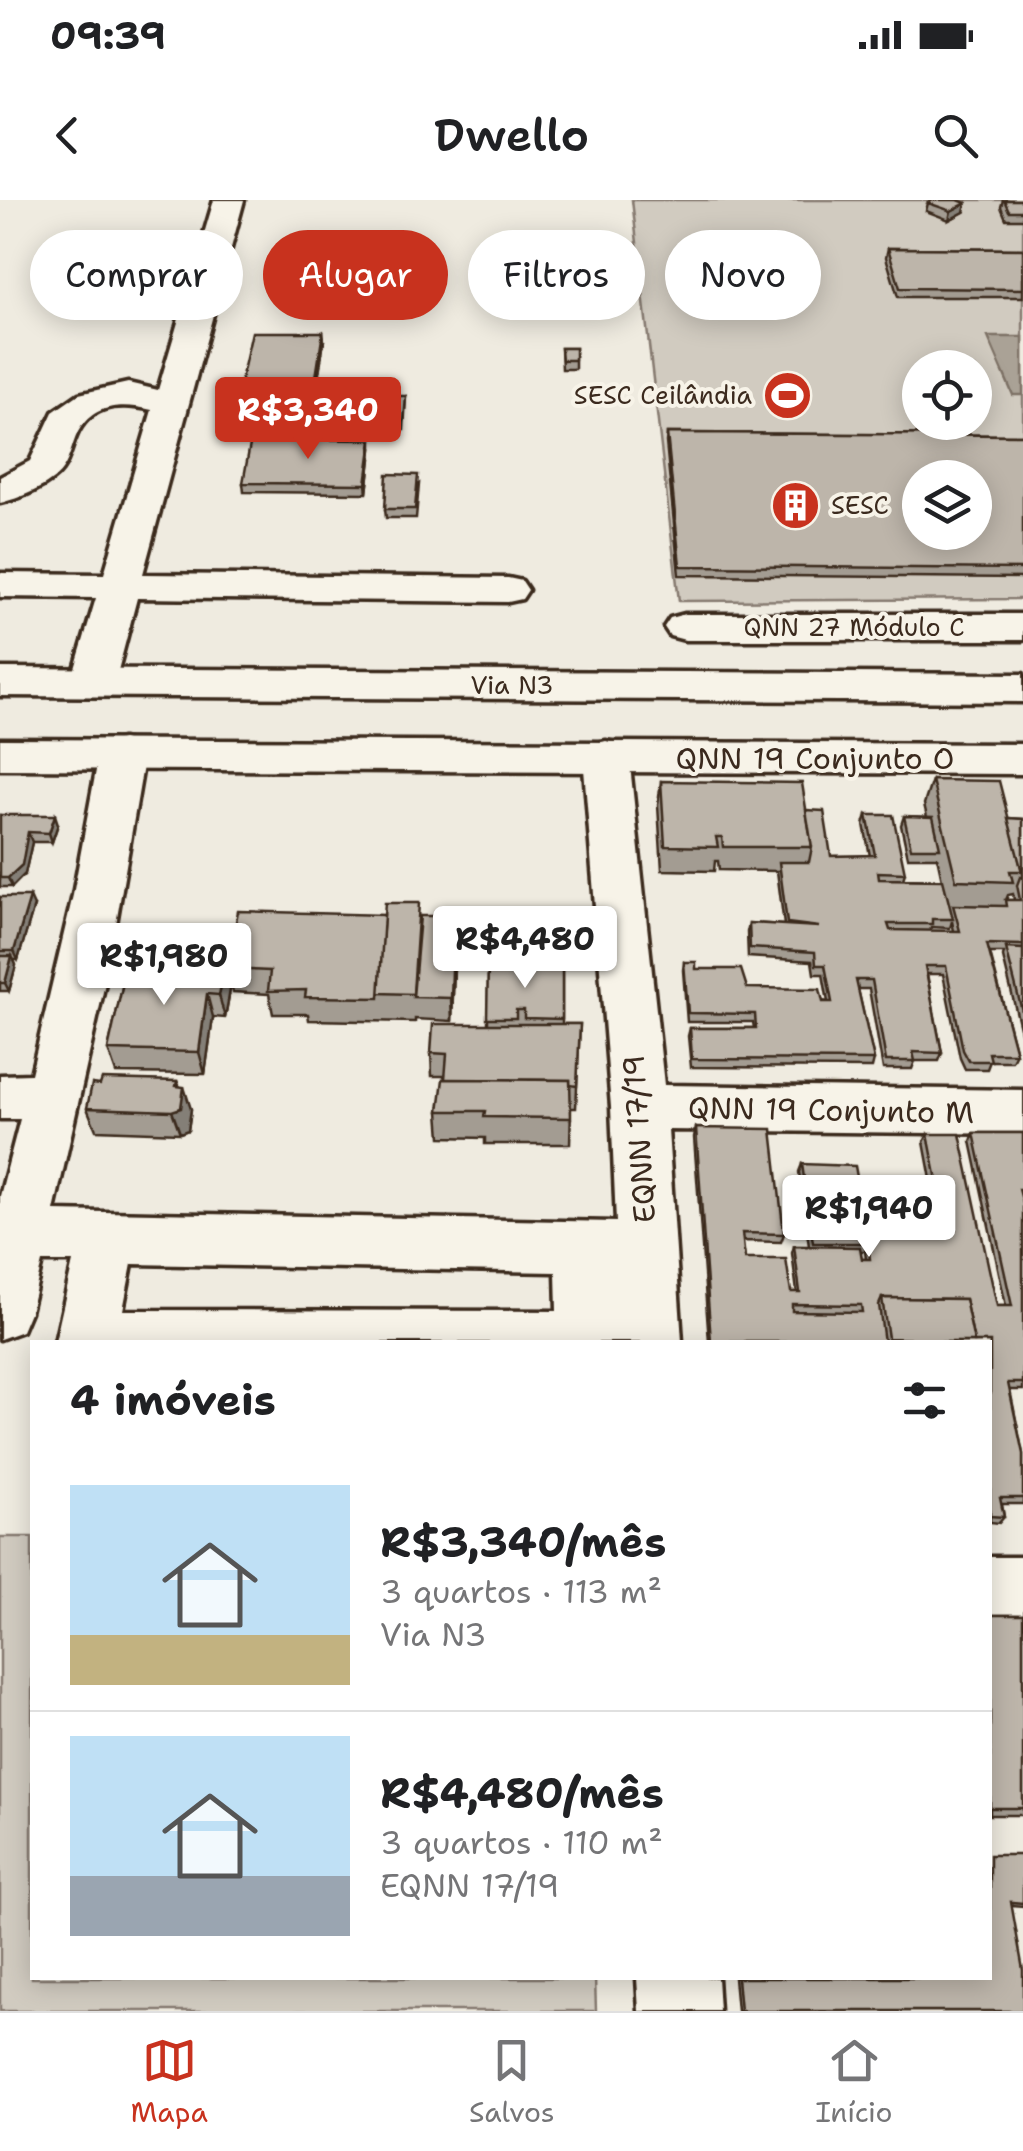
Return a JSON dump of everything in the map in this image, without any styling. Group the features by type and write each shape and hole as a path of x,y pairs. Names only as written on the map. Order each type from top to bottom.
{"street":[{"path":"93,682 230,201"},
{"path":"0,492 46,467 66,420 91,400 128,393 172,405"},
{"path":"0,585 508,590"},
{"name":"QNN 27 Módulo C","path":"685,627 1023,627"},
{"name":"Via N3","path":"0,682 1023,688"},
{"path":"484,756 653,736 1023,740"},
{"path":"0,754 606,756"},
{"path":"0,1312 54,1096 106,858 122,754"},
{"name":"QNN 19 Conjunto O","path":"606,756 1023,759"},
{"name":"EQNN 17/19","path":"606,756 639,1107 652,1340"},
{"path":"0,1097 54,1096"},
{"name":"QNN 19 Conjunto M","path":"639,1107 1023,1112"},
{"path":"19,1236 647,1248"},
{"path":"87,1340 108,1238"},
{"path":"585,1247 589,1340"},
{"path":"992,1591 1023,1592"},
{"path":"678,1980 678,2011"}],"shaded area":[{"name":"SESC Ceilândia","path":"632,200 1023,200 1023,599 679,601 645,311 645,230 636,230"},
{"path":"988,337 1023,337 1023,395 1013,395"},
{"path":"0,1537 30,1537 30,1980 595,1980 596,2011 0,2011"}],"building":[{"path":"1004,200 1023,200 1023,211 1009,211"},
{"path":"928,203 966,203 951,211"},
{"path":"888,248 1023,249 1023,289 900,288"},
{"path":"252,332 323,332 316,377 342,378 338,408 345,408 347,396 406,396 404,421 233,415"},
{"path":"561,348 575,348 575,360 562,360"},
{"name":"SESC","path":"667,433 902,434 902,440 992,440 992,435 1023,435 1023,569 680,566"},
{"path":"251,439 372,440 366,484 243,483"},
{"path":"387,474 418,475 415,509 385,509"},
{"path":"932,780 999,781 1022,871 1010,871 1013,882 956,880"},
{"path":"661,781 802,783 812,847 723,847 722,837 716,837 718,847 665,846"},
{"path":"806,810 824,811 831,856 875,855 867,815 893,815 905,873 878,872 879,879 943,880 953,919 932,919 932,924 888,924 890,930 960,931 953,905 1006,906 1005,900 1020,900 1017,885 1023,877 1023,945 987,944 1016,1053 989,1053 991,1061 969,1061 963,1050 946,966 925,966 942,1053 913,1052 915,1061 886,1061 872,980 856,980 874,1060 692,1059 690,1028 756,1028 755,1014 688,1013 684,962 696,962 696,969 741,969 747,988 820,989 823,1002 832,1002 825,965 816,965 815,952 750,948 749,923 819,927 787,923 779,862 809,862 812,847"},
{"path":"0,815 55,815 49,833 28,832 22,865 8,878 0,878"},
{"path":"904,816 933,817 940,848 911,848"},
{"path":"1008,818 1023,819 1023,873 1022,872"},
{"path":"0,897 30,897 14,951 0,951"},
{"path":"385,903 419,903 413,994 378,993"},
{"path":"238,911 384,915 379,998 305,997 306,990 268,991 270,971 227,969"},
{"path":"420,916 454,916 451,998 413,997"},
{"path":"1006,948 1023,949 1023,1015"},
{"path":"0,956 12,956 5,983 0,983"},
{"path":"488,963 562,964 562,1019 524,1018 524,1010 516,1010 516,1018 487,1018"},
{"path":"127,965 225,967 219,995 207,994 199,1052 108,1050"},
{"path":"433,1024 580,1024 577,1086 570,1085 570,1080 445,1079 447,1054 431,1053"},
{"path":"102,1079 177,1081 176,1086 184,1087 181,1108 87,1108 92,1084 100,1085"},
{"path":"443,1079 570,1080 571,1118 484,1117 485,1111 439,1111"},
{"path":"696,1128 772,1129 784,1234 742,1233 745,1259 786,1259 791,1292 800,1292 794,1246 860,1247 862,1259 870,1259 868,1243 813,1243 802,1164 855,1166 862,1205 942,1206 928,1134 960,1134 997,1306 1012,1306 974,1133 1023,1133 1023,1189 1019,1189 1023,1204 1023,1383 1008,1383 1023,1454 1023,1498 1000,1498 1004,1517 992,1516 992,1340 974,1340 965,1299 882,1298 879,1305 884,1340 711,1340","holes":["792,1304 861,1305 862,1312 792,1311"]},
{"path":"882,1298 965,1299 974,1340 888,1338"},
{"path":"992,1615 1023,1615 1023,1808 992,1808"},
{"path":"992,1855 1023,1855 1023,1903 1011,1902 1023,1970 1023,2011 740,2011 737,1980 992,1980"}],"place":[{"name":"SESC Ceilândia","path":"787,395"},
{"name":"SESC","path":"796,505"}]}
